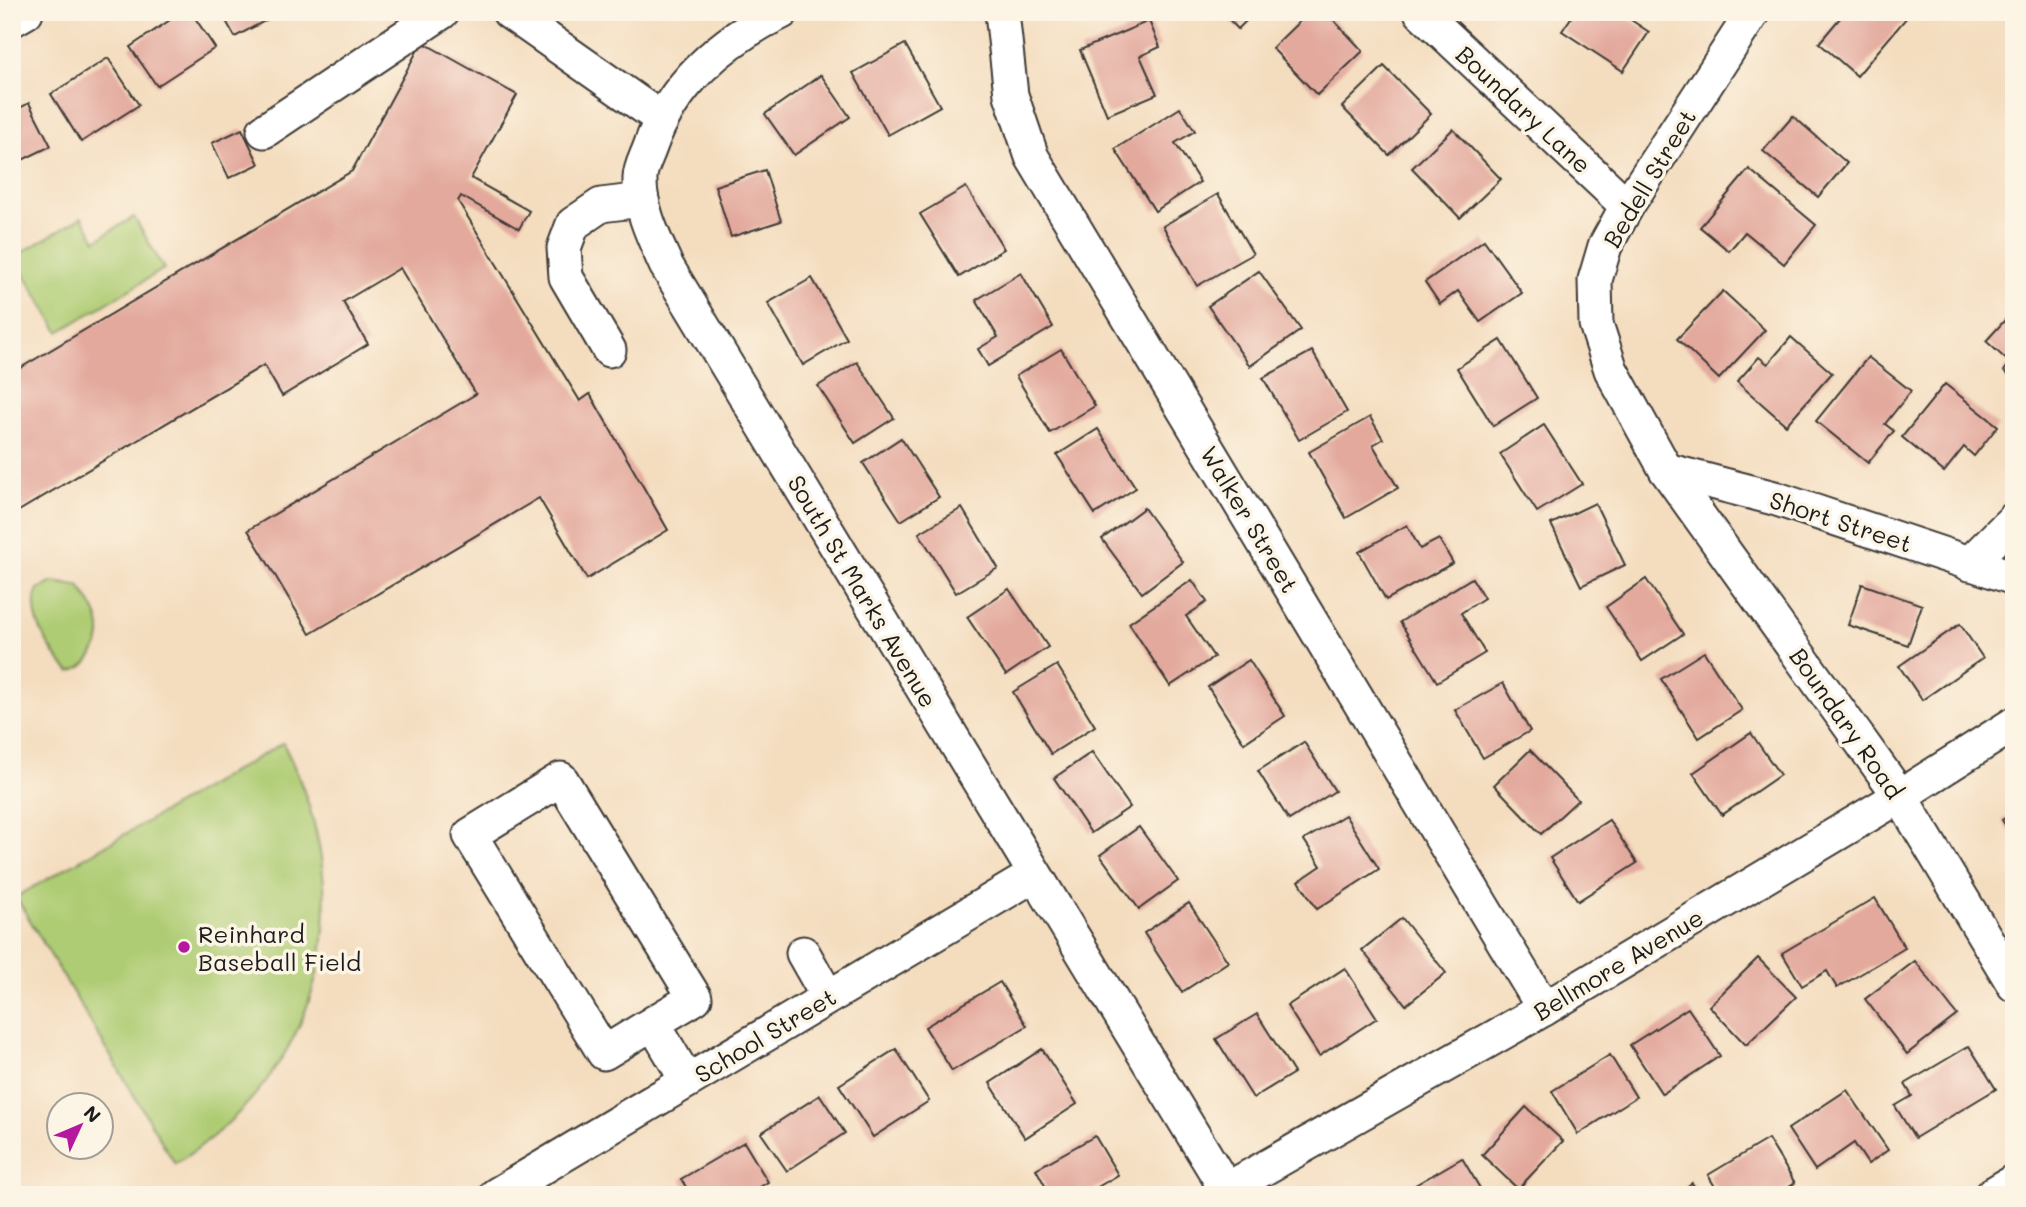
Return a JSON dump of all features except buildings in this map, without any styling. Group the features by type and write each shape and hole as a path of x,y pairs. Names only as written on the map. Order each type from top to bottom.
{"street":[{"path":"12,20 26,12"},
{"path":"264,131 442,12"},
{"path":"509,12 660,118"},
{"name":"South St Marks Avenue","path":"782,12 717,53 678,91 660,118 640,175 642,200 666,265 1034,875 1221,1192"},
{"name":"Walker Street","path":"1002,12 1011,95 1032,157 1544,1009"},
{"name":"Boundary Lane","path":"1421,12 1627,206"},
{"name":"Bedell Street","path":"1666,470 1611,370 1596,324 1595,280 1605,246 1627,206 1753,12"},
{"path":"609,350 566,277 564,248 573,224 601,205 642,200"},
{"name":"Short Street","path":"1666,470 1774,498 2014,578"},
{"name":"Boundary Road","path":"1666,470 1900,796 2014,985"},
{"path":"1969,564 2014,519"},
{"name":"Bellmore Avenue","path":"1221,1192 1544,1009 1900,796 2014,724"},
{"path":"561,779 695,998 653,1023 604,1053 470,835 561,779"},
{"name":"School Street","path":"496,1195 1034,875"},
{"path":"803,953 828,997"},
{"path":"653,1023 687,1081"},
{"path":"1991,1195 2014,1181"}],"green space":[{"path":"82,217 96,240 134,217 164,269 59,332 14,257"},
{"path":"53,582 79,586 95,611 100,628 97,646 88,662 70,672 48,645 35,611 38,589"},
{"name":"Reinhard Baseball Field","path":"283,743 308,803 322,862 325,920 316,976 297,1030 267,1079 227,1124 175,1164 16,897"}],"place":[{"name":"Reinhard Baseball Field","path":"184,947"}]}
